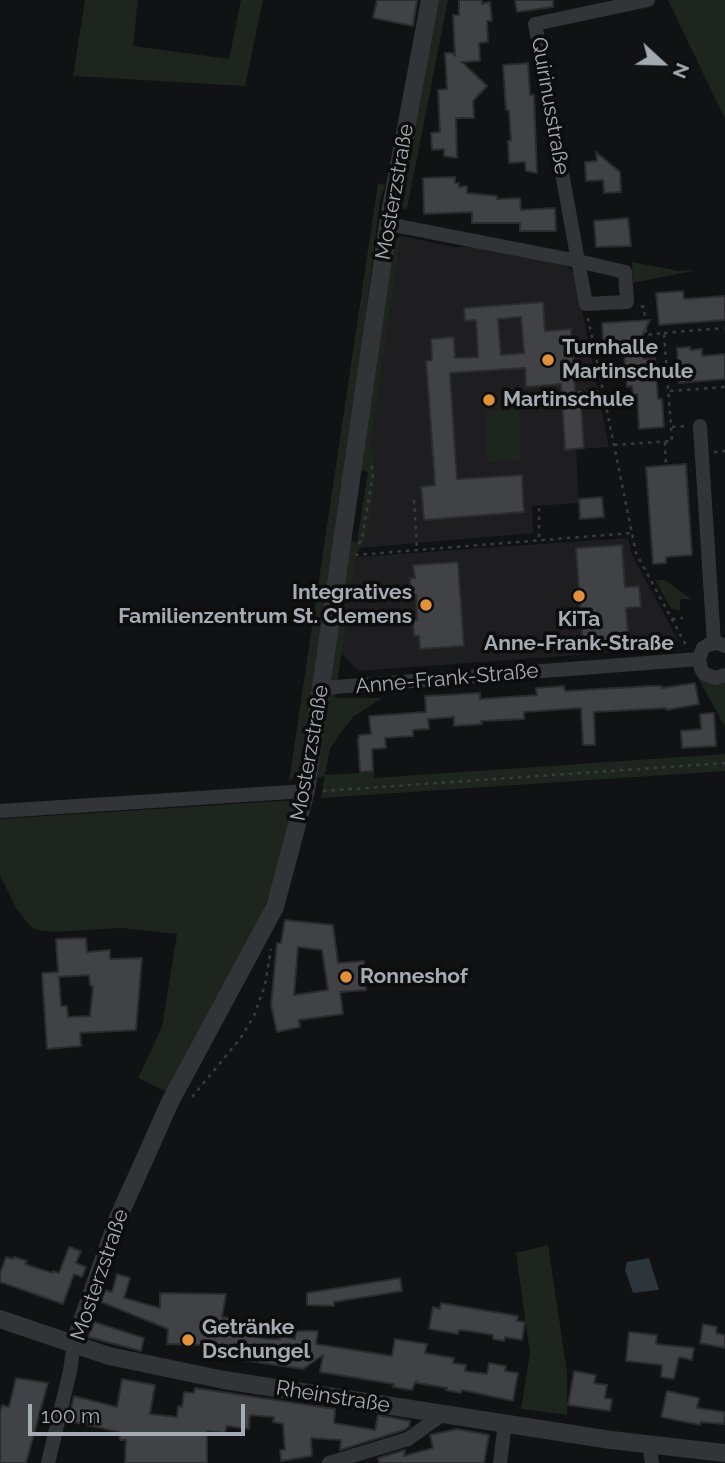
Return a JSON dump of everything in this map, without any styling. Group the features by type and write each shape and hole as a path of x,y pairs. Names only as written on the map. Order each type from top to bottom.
{"street":[{"name":"Mosterzstraße","path":"48,1463 74,1344 118,1218 170,1102 275,907 306,791 388,224 430,0"},
{"name":"Quirinusstraße","path":"586,304 535,24 648,0"},
{"path":"388,224 625,272 627,302 586,304"},
{"path":"700,426 719,645 704,648 696,659 709,677 725,675"},
{"name":"Anne-Frank-Straße","path":"322,688 696,659"},
{"path":"0,811 306,791"},
{"name":"Rheinstraße","path":"0,1320 109,1356 224,1380 505,1423 650,1454 725,1453"},
{"path":"329,1463 408,1438 443,1414"},
{"path":"500,1463 505,1423"}],"path":[{"path":"627,302 644,307 646,335 724,328"},
{"path":"586,304 636,553 696,659"},
{"path":"614,445 672,441 664,333"},
{"path":"670,391 725,387"},
{"path":"561,393 603,391"},
{"path":"665,442 666,468"},
{"path":"414,500 417,549"},
{"path":"539,508 539,540"},
{"path":"340,555 631,533"},
{"path":"672,619 683,618"},
{"path":"306,791 725,762"}],"shaded area":[{"path":"85,0 138,0 133,46 229,59 241,0 263,0 245,86 73,76"},
{"path":"439,0 448,0 407,209 398,208"},
{"path":"668,0 725,0 725,119 670,4"},
{"path":"378,183 385,185 380,200 355,403 302,772 289,781"},
{"name":"Martinschule","path":"401,236 454,247 479,247 564,264 575,274 609,447 576,449 579,503 532,506 533,533 359,548 366,539 371,444"},
{"path":"401,236 371,444 376,473 366,539 356,554 335,698 382,698 353,717 339,735 330,749 325,775 374,772 374,778 725,754 725,771 321,798 325,776 317,778 347,541 357,542 368,472 357,469 393,241"},
{"path":"632,262 679,271 697,270 633,283"},
{"path":"519,410 521,460 487,462 486,411"},
{"path":"628,538 631,553 678,640 673,648 358,671 341,653 355,557"},
{"path":"655,580 665,580 691,599 680,599 680,611 671,608"},
{"path":"696,674 725,682 725,727"},
{"path":"296,800 274,883 260,919 167,1092 138,1078 162,1027 177,934 121,928 55,932 37,930 30,926 16,908 0,875 0,819"},
{"path":"548,1245 567,1372 567,1415 521,1409 530,1353 516,1253"},
{"path":"649,1258 659,1290 633,1293 625,1270 627,1262"}],"building":[{"path":"377,0 417,0 413,26 373,18"},
{"path":"459,0 482,0 482,4 490,2 492,21 487,21 488,42 479,43 480,61 462,62 487,86 473,101 474,118 456,118 457,158 444,156 444,149 432,150 431,133 440,132 438,90 447,89 445,53 453,53 455,56 453,15 459,15"},
{"path":"515,0 553,0 553,7 517,12"},
{"path":"528,63 530,95 534,95 537,173 526,171 525,162 509,163 508,141 511,141 503,65"},
{"path":"596,152 620,172 621,192 604,193 603,180 586,181 585,162 597,161"},
{"path":"455,177 455,183 459,183 459,187 467,186 467,193 497,196 497,199 520,198 521,210 555,208 556,231 520,231 520,223 472,223 472,212 424,214 423,178"},
{"path":"628,218 631,246 596,247 594,221"},
{"path":"683,291 684,299 725,296 725,320 659,325 656,293"},
{"path":"543,302 545,331 571,329 576,401 581,401 584,448 565,450 561,384 526,387 525,368 450,373 457,479 522,475 524,512 424,520 421,487 435,485 426,361 432,360 431,339 454,337 455,358 478,357 476,320 465,321 464,308","holes":["521,317 524,353 501,355 498,319"]},
{"path":"650,320 643,334 644,359 655,358 658,399 662,399 664,427 639,429 637,394 633,395 632,386 627,387 624,354 604,355 602,323"},
{"path":"690,347 690,350 702,349 702,356 725,354 725,379 679,383 677,348"},
{"path":"686,464 692,555 666,557 666,563 653,564 646,467"},
{"path":"602,497 604,517 580,519 579,499"},
{"path":"622,545 625,587 639,586 641,607 626,608 629,646 583,649 576,548"},
{"path":"458,562 464,646 420,649 419,636 414,636 413,620 417,620 416,595 411,595 410,578 415,578 413,565"},
{"path":"695,683 699,704 667,710 594,712 595,745 583,745 581,708 524,712 524,719 481,721 482,724 454,726 454,717 428,719 429,729 413,730 413,736 385,738 386,748 372,749 373,771 360,772 358,740 359,735 371,734 369,716 426,712 425,696 480,693 480,699 537,695 536,688 564,686 565,691 650,686 662,688"},
{"path":"714,713 716,746 682,748 681,731 701,729 700,714"},
{"path":"285,920 333,925 338,963 364,961 366,990 340,992 343,1014 299,1020 300,1027 277,1032 271,1005 277,943 281,943","holes":["298,947 322,950 328,990 294,995"]},
{"path":"86,938 87,952 110,950 110,959 142,958 136,1030 80,1033 81,1046 47,1049 42,973 58,972 56,939","holes":["89,975 90,986 93,986 90,1016 68,1017 67,1006 61,1006 59,977"]},
{"path":"69,1247 81,1251 76,1263 86,1267 82,1277 74,1274 63,1304 0,1282 0,1273 6,1257 14,1257 27,1261 25,1264 59,1273"},
{"path":"117,1274 130,1278 124,1298 160,1308 160,1293 226,1294 222,1317 236,1319 235,1323 246,1325 244,1335 295,1339 296,1331 318,1331 316,1344 392,1356 395,1339 427,1344 425,1353 454,1358 453,1363 466,1365 465,1371 487,1374 489,1363 506,1366 505,1371 518,1373 513,1401 462,1390 461,1393 446,1390 447,1388 416,1381 412,1390 393,1387 394,1384 320,1372 323,1355 303,1369 229,1358 231,1346 167,1344 168,1329 101,1302 105,1290 112,1292"},
{"path":"400,1278 402,1291 334,1302 334,1306 307,1305 307,1293"},
{"path":"441,1303 518,1316 517,1321 525,1322 522,1340 505,1337 504,1341 493,1339 493,1335 469,1331 459,1330 458,1334 429,1329 433,1307 440,1309"},
{"path":"94,1322 144,1338 141,1351 88,1337"},
{"path":"703,1324 717,1327 716,1333 725,1335 725,1348 700,1343"},
{"path":"629,1332 657,1335 656,1344 694,1348 692,1360 679,1357 674,1379 661,1377 662,1365 626,1361"},
{"path":"574,1371 596,1375 594,1383 607,1385 605,1398 612,1399 610,1411 568,1405"},
{"path":"16,1378 48,1383 26,1463 0,1463 0,1414 2,1405 9,1407"},
{"path":"122,1379 155,1385 150,1414 177,1417 178,1406 182,1407 184,1392 194,1393 195,1388 335,1409 334,1423 375,1430 378,1415 410,1421 409,1427 404,1430 340,1450 341,1440 311,1438 312,1456 281,1461 280,1450 285,1450 283,1424 273,1422 274,1417 250,1415 249,1429 227,1426 225,1433 207,1431 207,1463 125,1463 126,1440 120,1440 119,1432 68,1421 74,1396 117,1407"},
{"path":"667,1391 699,1398 697,1408 725,1412 724,1424 701,1422 700,1425 661,1417"},
{"path":"457,1429 489,1435 484,1463 379,1463 378,1458 405,1450 404,1456 433,1448 430,1435"}],"place":[{"name":"Turnhalle Martinschule","path":"548,360"},
{"name":"Martinschule","path":"489,400"},
{"name":"KiTa Anne-Frank-Straße","path":"579,596"},
{"name":"Integratives Familienzentrum St. Clemens","path":"426,605"},
{"name":"Ronneshof","path":"346,977"},
{"name":"Getränke Dschungel","path":"188,1340"}]}
